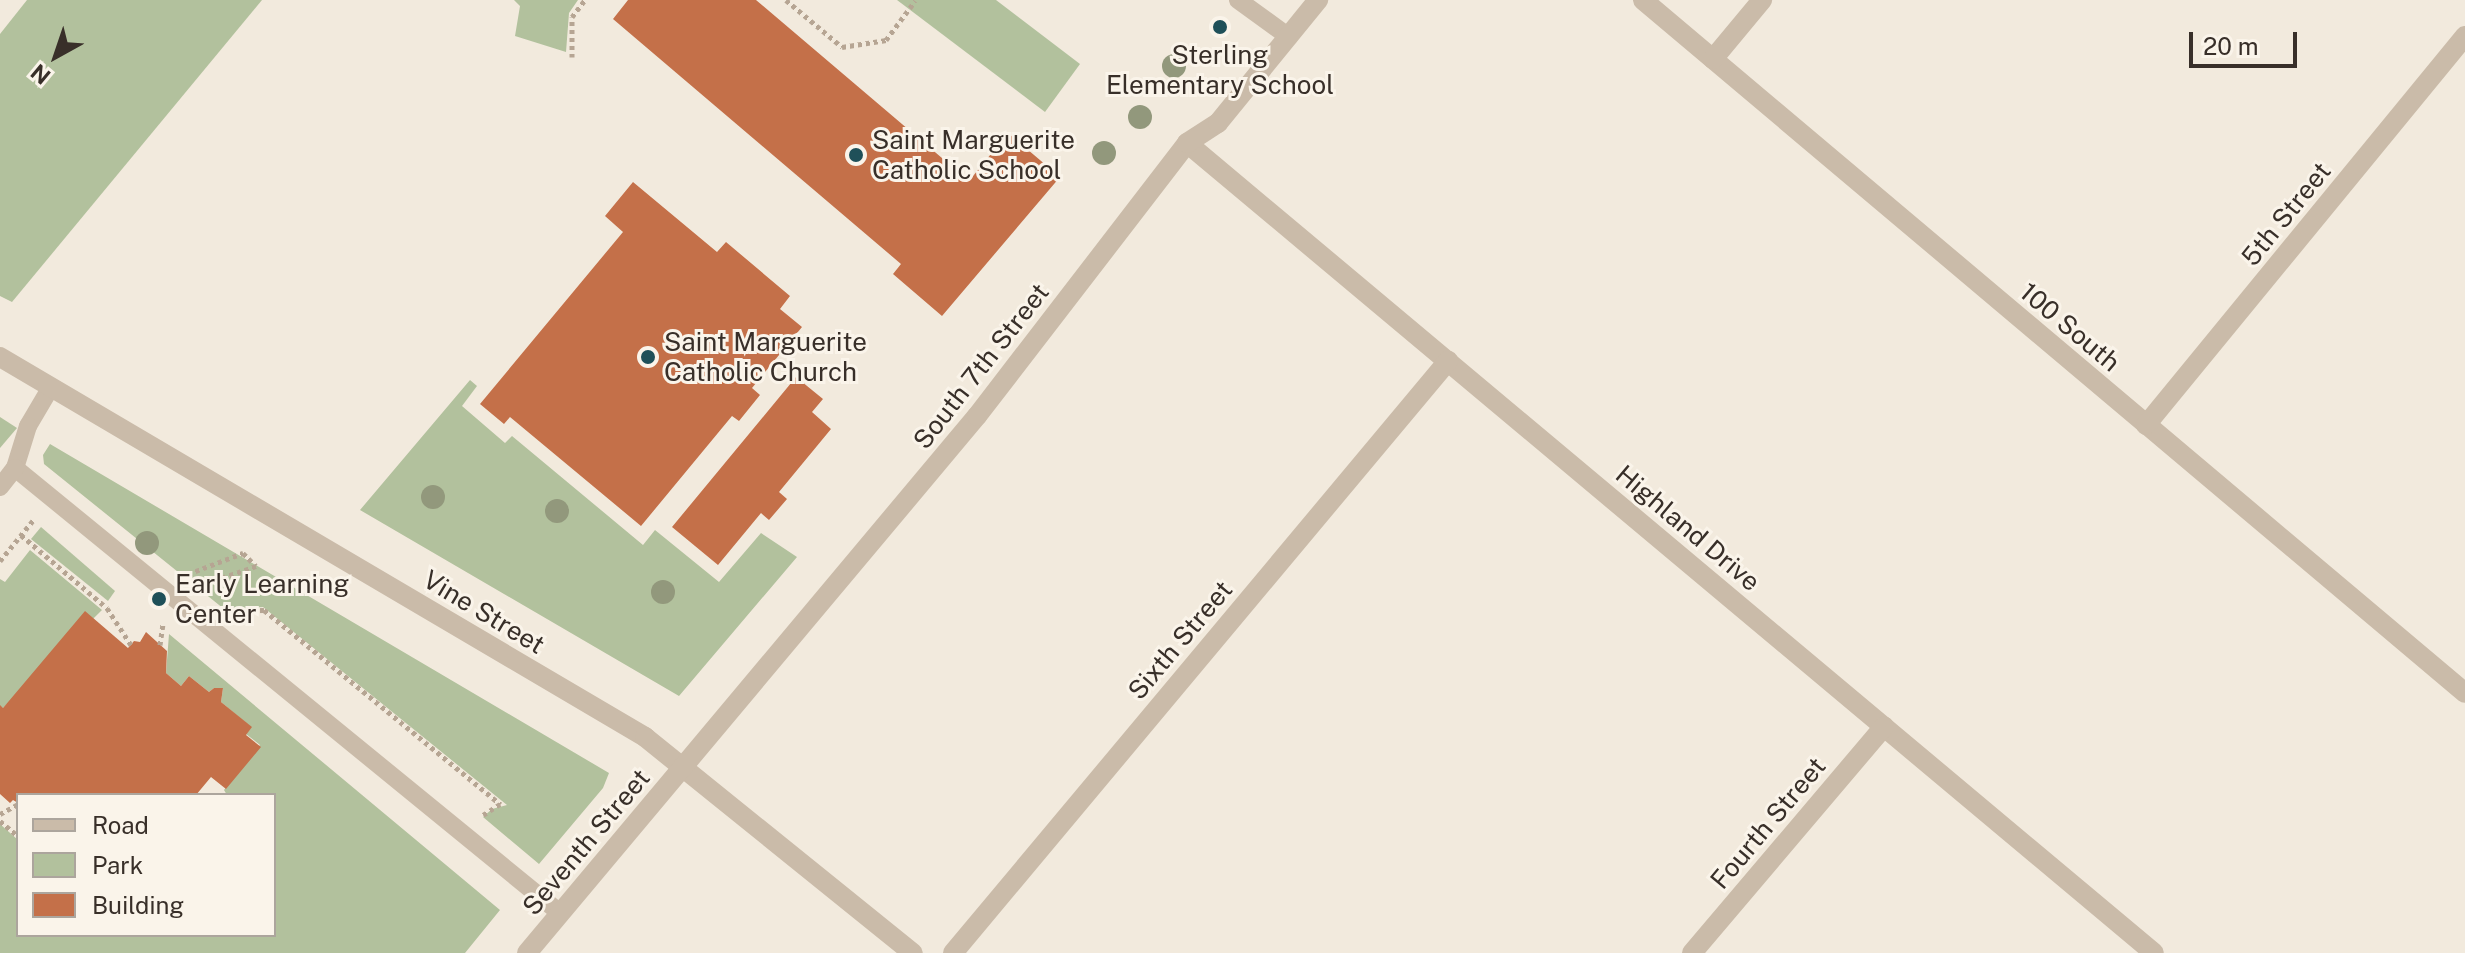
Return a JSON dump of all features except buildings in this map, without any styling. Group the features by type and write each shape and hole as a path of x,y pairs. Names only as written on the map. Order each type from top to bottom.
{"street":[{"name":"South 7th Street","path":"685,765 977,416 1187,143 1218,123 1318,0"},
{"name":"100 South","path":"1643,0 2465,693"},
{"path":"1713,59 1762,0"},
{"name":"5th Street","path":"2146,425 2465,36"},
{"name":"Highland Drive","path":"1187,143 2154,953"},
{"name":"Vine Street","path":"0,357 645,737 685,765 913,953"},
{"name":"Sixth Street","path":"953,953 1448,361"},
{"name":"Fourth Street","path":"1692,953 1884,727"},
{"name":"Seventh Street","path":"527,953 685,765"}],"lane":[{"path":"1238,0 1289,37"},
{"path":"0,487 15,468 28,426 51,387"},
{"path":"15,468 560,913"}],"path":[{"path":"572,57 572,17 585,0"},
{"path":"786,0 842,47 886,40 915,1"},
{"path":"21,535 107,608 131,645"},
{"path":"188,584 179,578 243,553 256,566 193,588 203,596"},
{"path":"222,612 264,610 500,804 478,818 489,827"},
{"path":"160,645 164,615"},
{"path":"0,821 16,834"}],"green space":[{"path":"27,0 262,0 12,302 0,296 0,34"},
{"path":"514,0 578,0 569,13 566,52 515,36 520,6"},
{"path":"897,0 996,0 1080,64 1045,112"},
{"path":"470,380 477,386 462,406 505,443 512,436 643,545 655,530 719,582 761,533 797,557 679,696 360,510"},
{"path":"0,417 17,428 0,448"},
{"path":"50,444 609,773 603,788 539,864 483,817 492,809 507,805 263,607 224,609 44,464 43,455"},
{"path":"41,527 115,591 108,601 31,539"},
{"path":"30,550 102,610 3,708 0,707 0,579 5,582"},
{"path":"169,634 500,910 465,953 0,953 0,824 16,838 16,937 276,937 276,793 226,793 224,790 260,745 246,734 251,727 221,702 223,688 214,688 209,692 189,676 181,686 166,673"}],"place":[{"name":"Sterling Elementary School","path":"1220,27"},
{"name":"Saint Marguerite Catholic School","path":"856,155"},
{"name":"Saint Marguerite Catholic Church","path":"648,357"},
{"name":"Early Learning Center","path":"159,599"}]}
